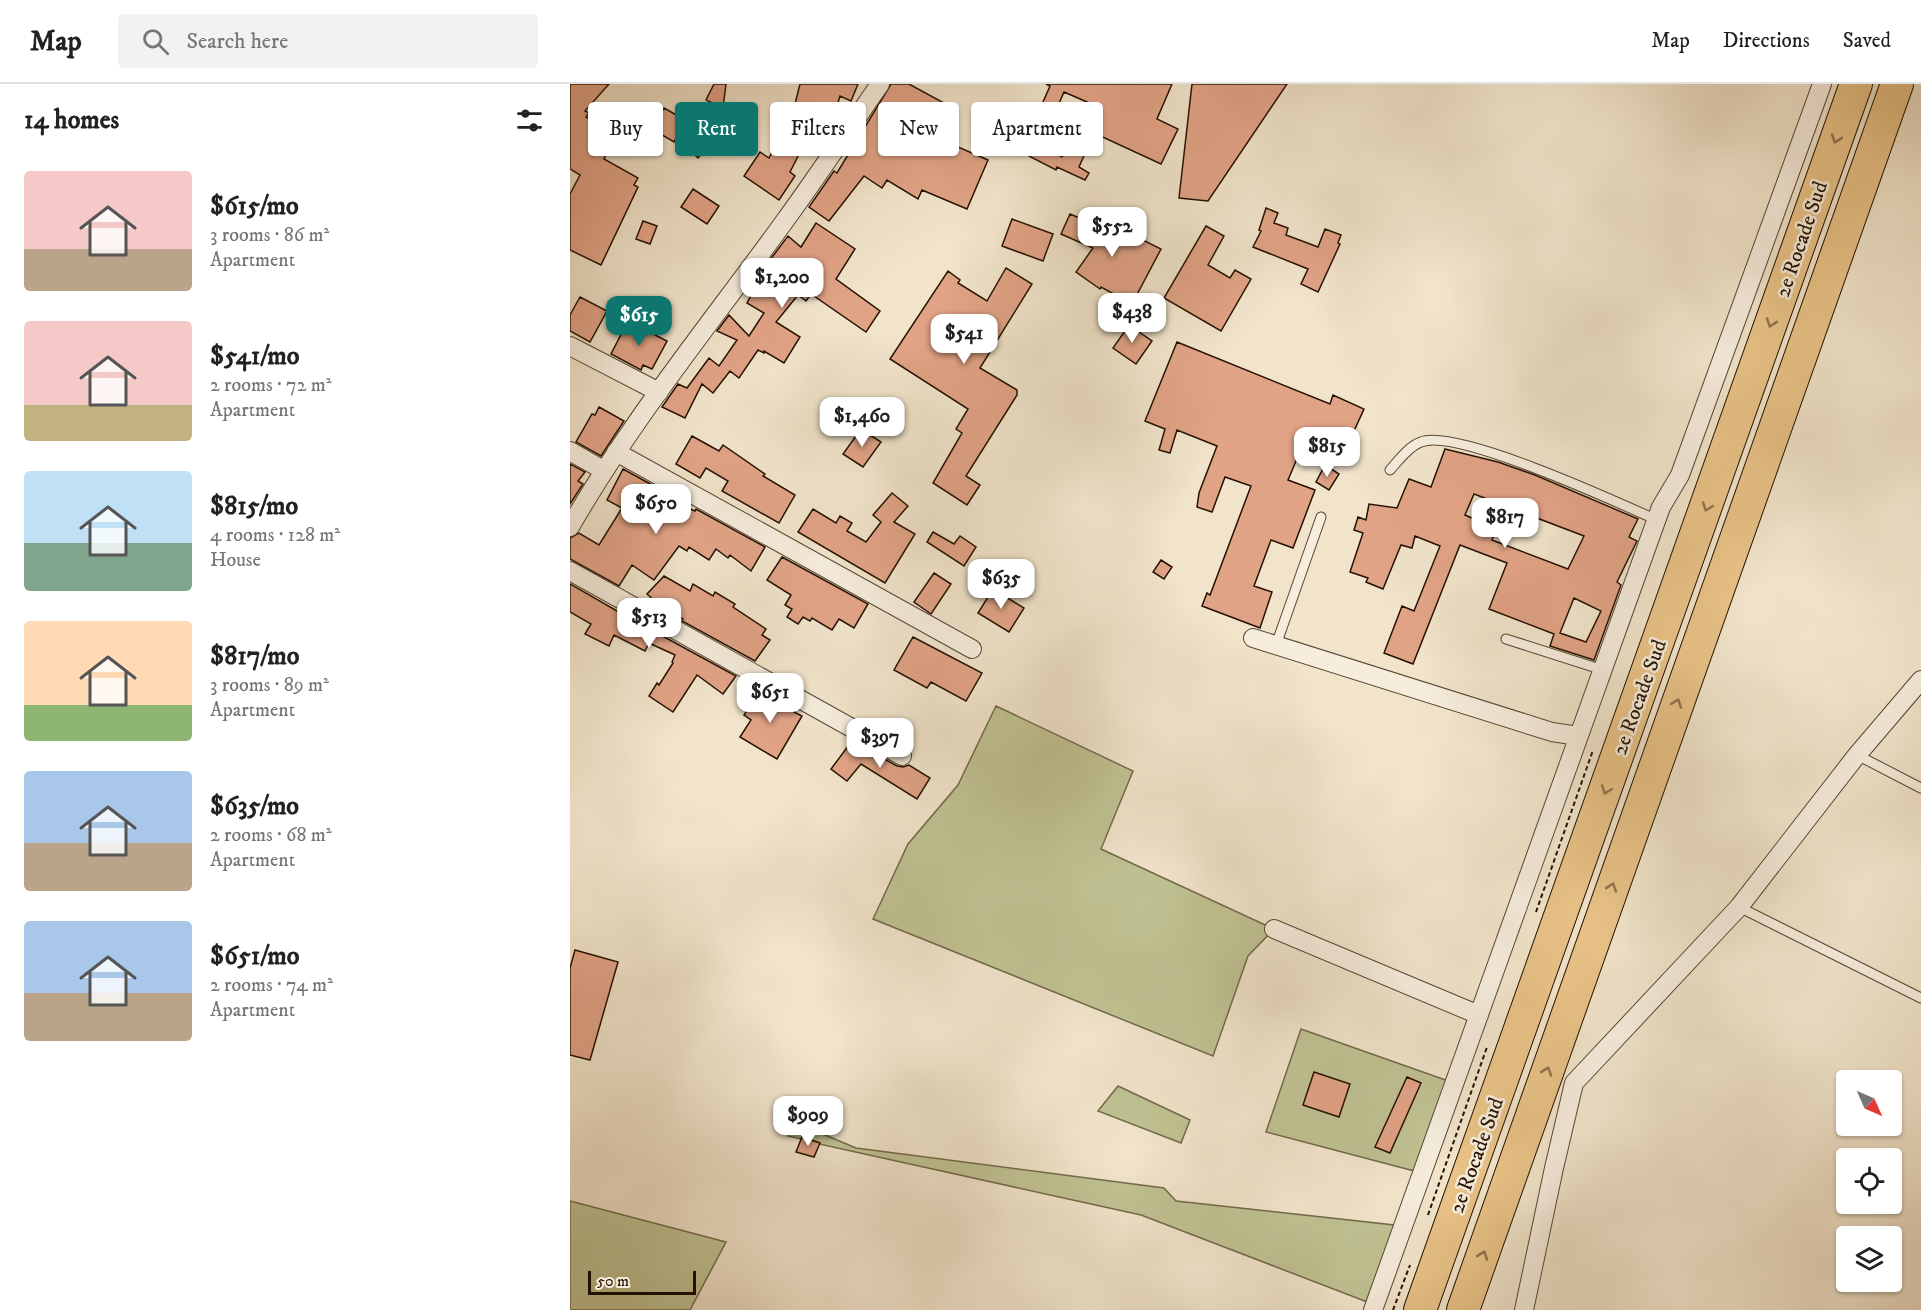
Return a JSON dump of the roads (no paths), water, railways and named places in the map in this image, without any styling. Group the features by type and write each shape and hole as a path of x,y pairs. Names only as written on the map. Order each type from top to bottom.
{"highway":[{"name":"2e Rocade Sud","path":"1420,1310 1856,84"},
{"name":"2e Rocade Sud","path":"1463,1310 1896,84"}],"street":[{"path":"570,527 603,470 784,223 880,84"},
{"path":"1373,1310 1656,520 1680,475 1822,84"},
{"path":"570,346 659,392"},
{"path":"570,451 603,470"},
{"path":"616,452 972,649"},
{"path":"570,571 902,756"},
{"path":"1253,638 1576,741"},
{"path":"1524,1310 1574,1083 1739,907 1857,755 1921,680"},
{"path":"1274,929 1479,1015"}],"lane":[{"path":"1390,470 1419,442 1428,440 1448,442 1468,446 1556,477 1656,520"},
{"path":"1276,645 1321,517"},
{"path":"1506,639 1603,670"},
{"path":"1857,755 1921,788"},
{"path":"1739,907 1921,998"}]}
